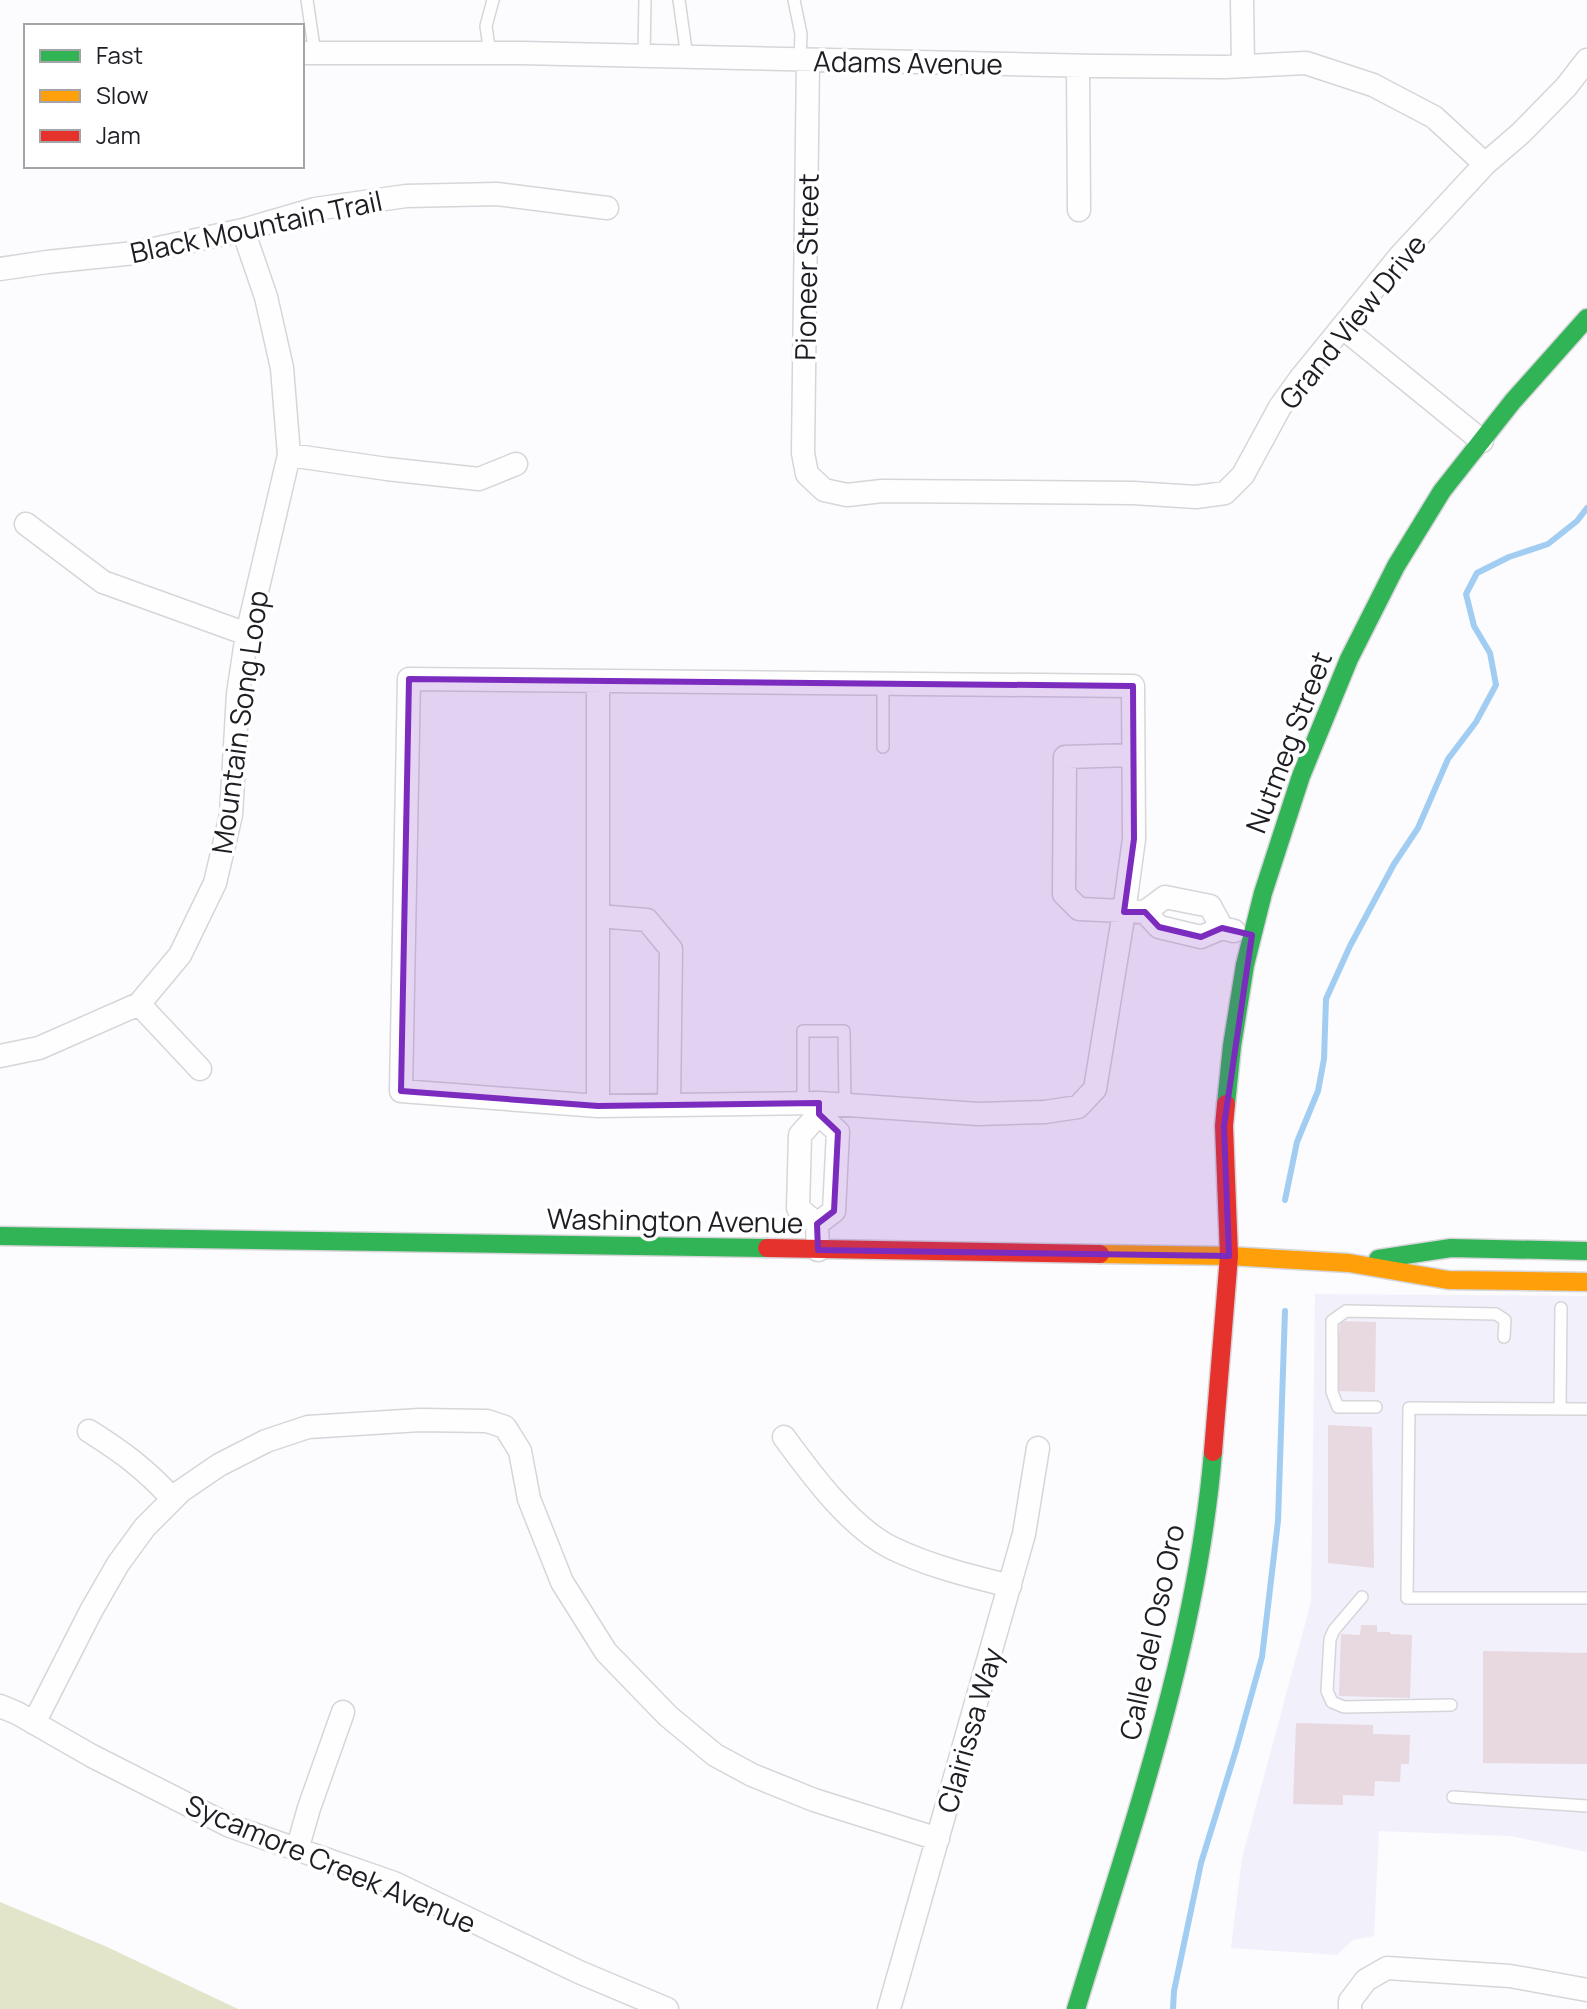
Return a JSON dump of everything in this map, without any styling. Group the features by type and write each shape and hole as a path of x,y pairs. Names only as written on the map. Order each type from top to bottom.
{"main road":[{"name":"Nutmeg Street","path":"1229,1256 1224,1126 1232,1046 1252,935 1301,776 1349,659 1396,566 1442,491 1513,401 1587,318"},
{"name":"Washington Avenue","path":"0,1236 1229,1256 1349,1263 1448,1280 1587,1282"},
{"name":"Washington Avenue","path":"1349,1263 1451,1248 1587,1251"},
{"name":"Calle del Oso Oro","path":"1076,2009 1155,1750 1177,1671 1196,1582 1212,1469 1229,1256"},
{"path":"1562,1281 1569,1269 1587,1267"}],"street":[{"path":"1242,0 1243,66"},
{"name":"Adams Avenue","path":"309,54 644,56 1078,66 1306,63 1373,85 1434,117 1485,164"},
{"name":"Pioneer Street","path":"804,60 803,453 807,474"},
{"name":"Grand View Drive","path":"807,474 824,490 847,495 882,491 1133,493 1196,497 1225,493 1243,475 1280,407 1300,379 1400,256 1485,164 1566,87 1587,60"},
{"path":"1078,66 1079,210"},
{"name":"Black Mountain Trail","path":"0,269 135,253 243,230 315,209 406,196 497,194 607,208"},
{"name":"Mountain Song Loop","path":"0,1056 39,1048 139,1004 180,955 215,883 231,815 238,694 247,634 289,455 282,368 266,297 243,230"},
{"path":"1342,327 1482,441"},
{"path":"289,455 479,479 516,464"},
{"path":"26,524 103,582 247,634"},
{"path":"409,679 598,681 1133,686 1135,912 1095,1089 1078,1107 1045,1112 978,1114 845,1104 814,1107 598,1106 401,1091 409,679"},
{"path":"598,681 598,1106"},
{"path":"1133,755 1065,757 1064,894 1079,909 1135,912 1159,927 1201,937 1222,928 1252,935"},
{"path":"1135,912 1165,897 1210,906 1222,928"},
{"path":"1180,932 1187,902"},
{"path":"598,916 647,920 671,949 669,1105"},
{"path":"139,1004 200,1069"},
{"path":"814,1107 800,1135 798,1208 817,1224 818,1250"},
{"path":"814,1107 838,1132 834,1211 817,1224"},
{"path":"800,1153 836,1154"},
{"path":"34,1723 118,1564 145,1527 181,1491 219,1465 266,1441 308,1427 420,1420 487,1421 505,1427 520,1451 529,1499 562,1582 606,1652 668,1716 715,1755 752,1775 814,1800 938,1839"},
{"path":"89,1431 127,1456 173,1499"},
{"path":"784,1437 811,1474 853,1520 889,1547 944,1569 1010,1586"},
{"name":"Clairissa Way","path":"889,2009 1024,1534 1038,1448"},
{"name":"Sycamore Creek Avenue","path":"0,1706 230,1826 394,1883 579,1972 667,2009"},
{"path":"297,1850 343,1712"},
{"path":"1350,2009 1350,2001 1366,1980 1387,1968 1510,1976 1587,1990"}],"lane":[{"path":"307,0 309,54"},
{"path":"490,54 486,26 493,0"},
{"path":"644,56 645,0"},
{"path":"679,0 687,57"},
{"path":"794,0 804,60"},
{"path":"883,683 883,747"},
{"path":"814,1107 803,1031 844,1031 845,1104"},
{"path":"1560,1409 1561,1308"},
{"path":"1376,1407 1338,1407 1332,1392 1332,1321 1346,1311 1496,1314 1505,1320 1504,1337"},
{"path":"1587,1409 1409,1408 1407,1598 1587,1598"},
{"path":"1362,1597 1330,1639 1327,1691 1332,1702 1344,1707 1451,1705"},
{"path":"1453,1797 1587,1806"}],"highlighted area":[{"path":"409,679 1133,686 1134,839 1124,912 1145,912 1159,927 1201,937 1222,928 1252,935 1224,1126 1229,1256 818,1250 817,1224 834,1211 838,1132 819,1114 819,1103 598,1106 401,1091"}],"shaded area":[{"path":"1315,1294 1587,1296 1587,1852 1511,1836 1379,1831 1374,1936 1353,1940 1337,1955 1231,1948 1242,1858 1311,1602"}],"green space":[{"path":"0,1902 105,1946 238,2009 0,2009"}],"building":[{"path":"1340,1321 1376,1322 1375,1392 1335,1391"},
{"path":"1328,1425 1372,1427 1374,1568 1328,1563"},
{"path":"1361,1625 1377,1625 1377,1632 1412,1635 1410,1698 1339,1696 1341,1634 1360,1635"},
{"path":"1483,1651 1587,1653 1587,1764 1483,1763"},
{"path":"1296,1723 1373,1725 1373,1734 1410,1735 1409,1764 1401,1764 1400,1782 1375,1781 1374,1796 1343,1795 1343,1805 1293,1804"}],"waterway":[{"path":"1285,1200 1297,1142 1318,1091 1324,1059 1326,999 1350,946 1394,864 1418,828 1448,759 1476,722 1496,685 1490,653 1474,626 1466,594 1477,573 1509,557 1548,544 1577,521 1587,508"},
{"path":"1173,2009 1174,1991 1201,1863 1262,1657 1278,1521 1285,1311"}],"traffic: fast":[{"path":"1226,1104 1245,965 1263,893 1301,776 1349,659 1396,566 1442,491 1513,401 1587,318"},
{"path":"0,1236 767,1248"},
{"path":"1378,1259 1451,1248 1587,1251"},
{"path":"1076,2009 1160,1734 1193,1594 1213,1452"}],"traffic: slow":[{"path":"1100,1254 1229,1256 1349,1263 1448,1280 1587,1282"}],"traffic: jam":[{"path":"1213,1452 1229,1256 1224,1126 1226,1104"},
{"path":"767,1248 1100,1254"}]}
